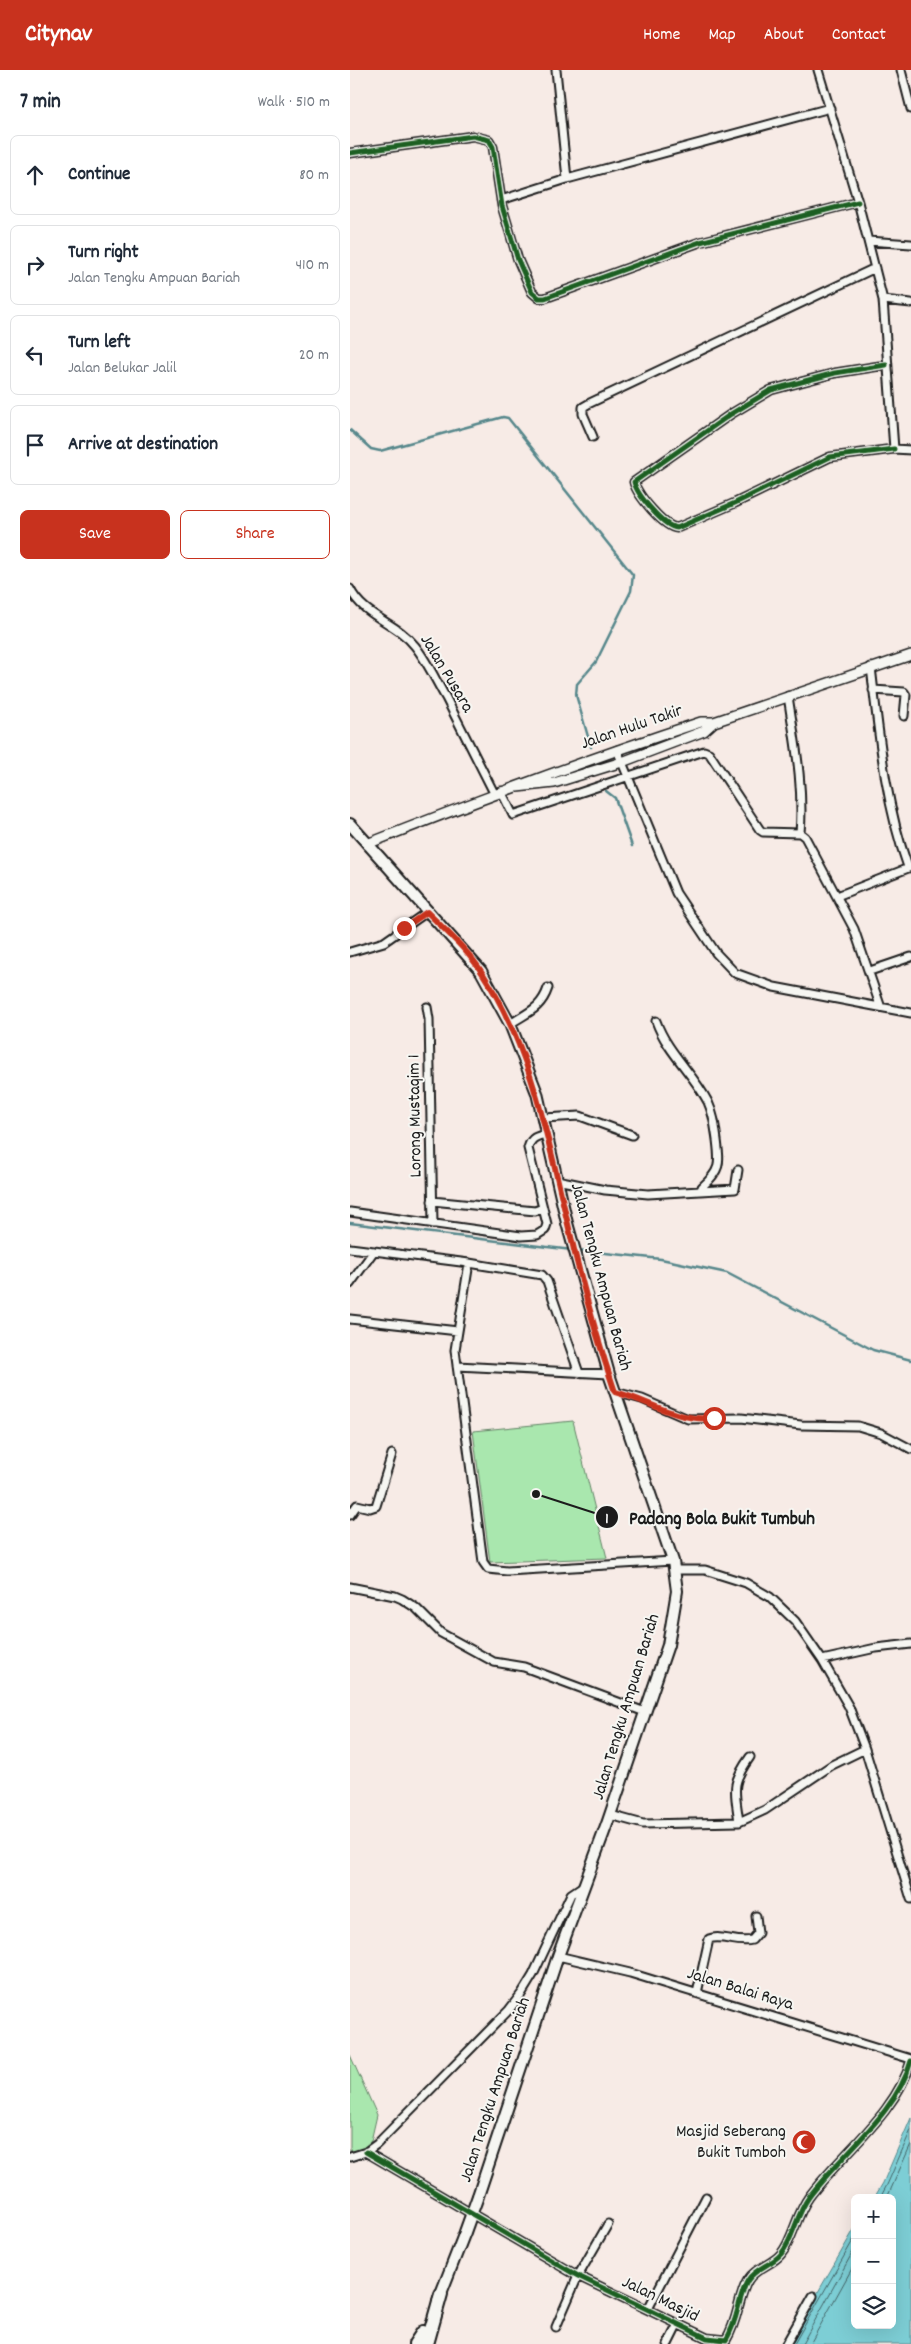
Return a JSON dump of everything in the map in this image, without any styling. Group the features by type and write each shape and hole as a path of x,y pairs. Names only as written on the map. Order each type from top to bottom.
{"highway":[{"path":"421,2341 441,2294"}],"main road":[{"name":"Jalan Tengku Ampuan Bariah","path":"350,824 481,971 510,1024 537,1093 567,1223 609,1374 674,1566 677,1592 668,1645 610,1815 558,1956 478,2196 441,2294"}],"street":[{"path":"556,70 567,179"},
{"path":"818,70 858,202 882,300 894,449"},
{"path":"901,70 911,109"},
{"path":"501,200 567,179 830,108"},
{"path":"350,153 473,136 489,140 494,147 501,200 520,266 532,292 539,298 545,298 700,242 858,202"},
{"path":"868,241 911,244"},
{"path":"593,437 583,414 583,407 875,268"},
{"path":"882,300 911,303"},
{"path":"886,365 835,373 771,390 730,414 634,482 638,494 669,526 677,528 830,457 894,449 911,450"},
{"name":"Jalan Pusara","path":"350,589 356,601 365,610 403,634 415,645 498,792 514,815 628,777"},
{"name":"Jalan Hulu Takir","path":"367,844 498,792 617,750 701,722 714,722 871,667 911,655"},
{"path":"837,896 910,867 896,825 882,757 871,667"},
{"path":"874,690 904,692 906,696 904,716"},
{"path":"788,696 799,765 800,833"},
{"path":"515,787 523,788 554,782 622,762 704,731 714,722"},
{"path":"617,750 676,893 716,953 735,972 774,987 880,1005 911,1013"},
{"path":"628,777 704,751 709,753 760,830 764,832 800,833 805,838 854,929 870,971 880,1005"},
{"path":"350,952 384,942 427,912"},
{"path":"870,971 911,956"},
{"path":"510,1024 538,1007 545,998 548,988"},
{"name":"Lorong Mustaqim 1","path":"427,1007 429,1019 433,1224"},
{"path":"656,1021 662,1037 707,1101 715,1122 718,1168 715,1175 702,1187 702,1191"},
{"path":"543,1118 580,1116 632,1135"},
{"path":"350,1212 531,1236 545,1230 547,1224 528,1148 530,1142 535,1137 546,1134"},
{"path":"557,1180 605,1190 639,1193 702,1191 735,1188 738,1170"},
{"path":"432,1201 535,1211 543,1208"},
{"path":"350,1248 469,1263 542,1276 547,1281 579,1373"},
{"path":"350,1284 374,1251"},
{"path":"469,1263 455,1350 483,1562 488,1569 507,1571 674,1566 705,1570 746,1582 770,1597 795,1621 822,1660 849,1707 865,1750 911,1899"},
{"path":"350,1319 458,1331"},
{"path":"457,1366 609,1374"},
{"path":"615,1392 642,1399 688,1419 741,1418 801,1425 858,1426 900,1441 911,1449"},
{"path":"350,1515 358,1505 370,1508 376,1506 392,1454"},
{"path":"350,1587 402,1599 416,1608 442,1633 494,1662 524,1667 645,1712"},
{"path":"822,1660 876,1648 911,1644"},
{"path":"610,1815 643,1824 739,1822 765,1810 832,1765 865,1750"},
{"path":"739,1822 734,1788 737,1776 750,1758"},
{"path":"350,2157 366,2152 509,2010 534,1975 571,1894 583,1886"},
{"path":"697,1993 709,1938 717,1937 736,1941 752,1940 758,1933 756,1916"},
{"name":"Jalan Balai Raya","path":"558,1956 630,1973 911,2060"},
{"name":"Jalan Masjid","path":"366,2152 578,2276 707,2338 726,2342 736,2322 747,2280 781,2254 801,2210 826,2176 890,2103 907,2074 911,2060"},
{"path":"648,2309 706,2197"},
{"path":"556,2327 578,2276 608,2224"},
{"path":"786,2344 813,2296"},
{"path":"668,2344 678,2324"}],"green space":[{"path":"573,1421 607,1558 490,1562 473,1431"},
{"path":"350,2055 377,2115 371,2141 361,2150 350,2151"}],"water":[{"path":"911,2118 911,2344 788,2344 851,2235 851,2329 896,2329 896,2194 876,2194"}],"waterway":[{"path":"350,430 371,449 380,451 503,417 508,418 633,575 631,591 596,662 577,684 576,695 591,747"},
{"path":"606,791 615,798 632,846"},
{"path":"350,1223 572,1250"},
{"path":"577,1250 661,1259 727,1273 873,1350 911,1360"}],"cycle path":[{"path":"350,153 473,136 489,140 493,147 502,206 518,260 532,292 539,298 545,298 700,242 858,202"},
{"path":"886,365 835,373 771,390 731,414 634,482 640,495 652,510 665,522 677,528 735,503 830,457 894,449"},
{"path":"366,2152 578,2276 707,2338 726,2340 734,2324 742,2293 748,2280 755,2272 781,2254 789,2242 809,2197 881,2116 904,2080 911,2061"}],"place":[{"name":"Padang Bola Bukit Tumbuh","path":"536,1494"},
{"name":"Masjid Seberang Bukit Tumboh","path":"804,2142"}],"route":[{"path":"404,928 427,912 464,950 481,971 510,1024 537,1093 567,1223 615,1392 642,1399 688,1419 714,1418"}]}
